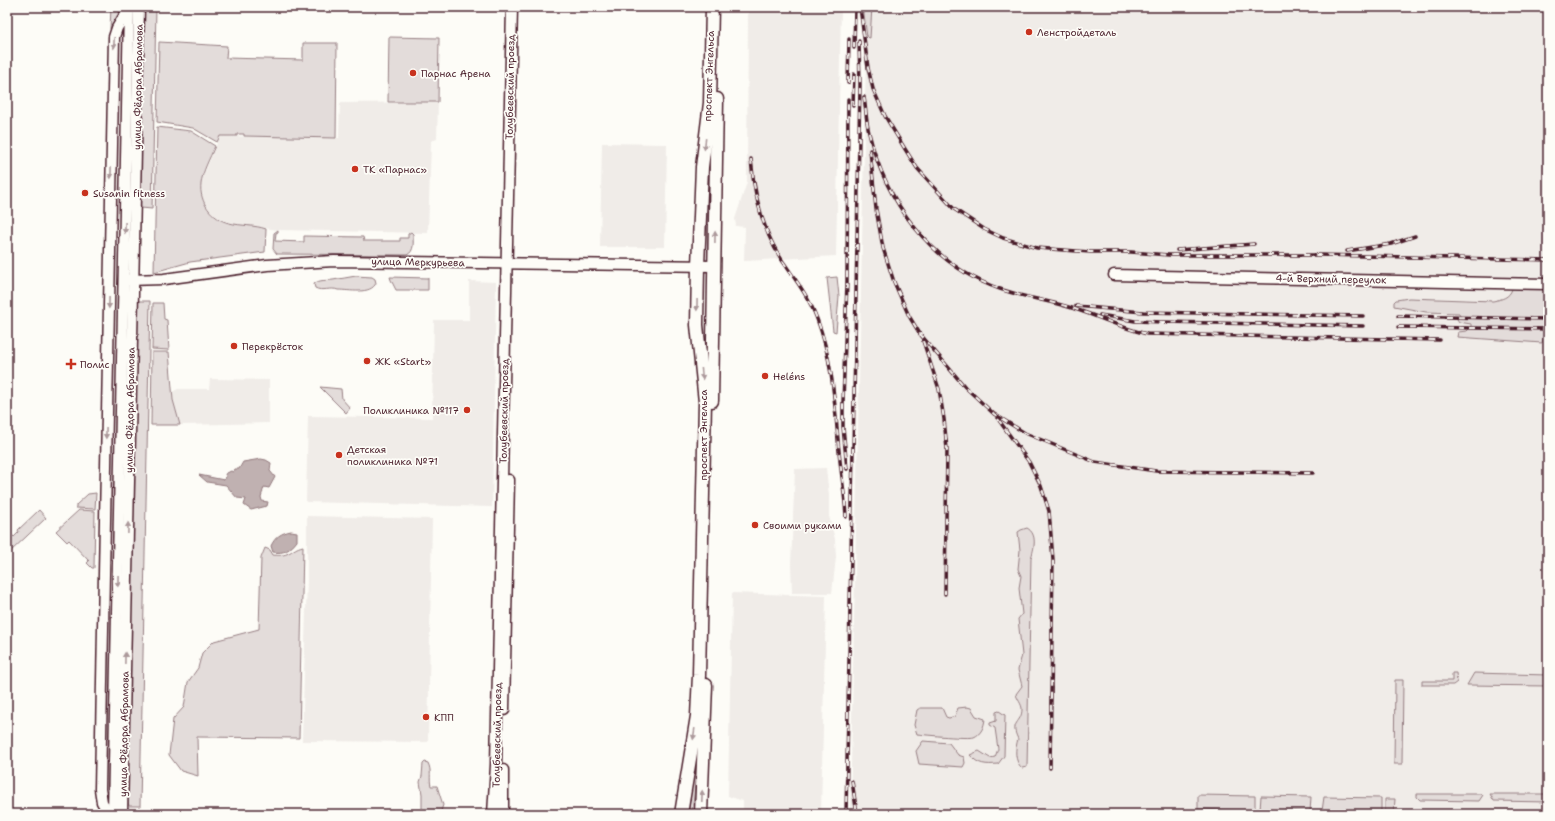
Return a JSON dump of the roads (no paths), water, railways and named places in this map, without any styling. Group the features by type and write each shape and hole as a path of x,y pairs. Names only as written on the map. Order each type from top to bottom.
{"main road":[{"name":"проспект Энгельса","path":"681,814 697,716 699,675 705,402 697,325 698,266 702,167 710,103 712,7"},
{"name":"проспект Энгельса","path":"701,814 706,716 719,7"}],"street":[{"name":"улица Фёдора Абрамова","path":"122,814 128,280 129,7"},
{"path":"109,814 102,802 100,789 114,37 117,28 129,7"},
{"name":"улица Фёдора Абрамова","path":"113,814 128,280 140,7"},
{"name":"Толубеевский проезд","path":"503,814 512,7"},
{"name":"Толубеевский проезд","path":"493,814 497,759 510,264 519,7"},
{"name":"улица Меркурьева","path":"128,280 164,279 267,265 334,261 714,266"},
{"name":"4-й Верхний переулок","path":"1114,275 1270,277 1548,284"},
{"name":"Толубеевский проезд","path":"500,814 502,797"}],"railway":[{"path":"854,48 855,7"},
{"path":"860,7 868,68 873,89 885,116 905,149 917,168 954,209 984,229 1003,238 1037,248 1090,252 1131,252 1169,255 1319,255 1548,260"},
{"path":"848,83 849,39"},
{"path":"846,814 860,85 859,41"},
{"path":"853,106 854,74"},
{"path":"864,97 868,128 876,158 887,183 915,228 933,247 953,264 976,278 1000,289 1068,307 1147,334 1440,340"},
{"path":"847,469 843,427 843,403 847,281 848,99"},
{"path":"870,150 876,209 883,248 894,282 909,316 920,334 965,387 994,414 1025,433 1095,462 1156,471 1313,473"},
{"path":"751,159 754,185 764,224 775,248 810,303 817,319 827,351 834,401 846,517"},
{"path":"1347,251 1391,244 1415,236"},
{"path":"1177,250 1254,244"},
{"path":"1076,306 1143,312 1363,316"},
{"path":"1100,315 1135,321 1363,326"},
{"path":"1398,316 1548,319"},
{"path":"1398,327 1548,329"},
{"path":"923,341 939,389 947,449 945,594"},
{"path":"998,419 1029,462 1041,486 1049,511 1053,560 1050,768"},
{"path":"852,781 857,814"}],"place":[{"name":"Ленстройдеталь","path":"1029,32"},
{"name":"Парнас Арена","path":"413,73"},
{"name":"ТК «Парнас»","path":"355,169"},
{"name":"Susanin fitness","path":"85,193"},
{"name":"Перекрёсток","path":"234,346"},
{"name":"ЖК «Start»","path":"367,361"},
{"name":"Полис","path":"71,364"},
{"name":"Heléns","path":"765,376"},
{"name":"Поликлиника №117","path":"467,410"},
{"name":"Детская поликлиника №71","path":"339,455"},
{"name":"Своими руками","path":"755,525"},
{"name":"КПП","path":"426,717"}]}
